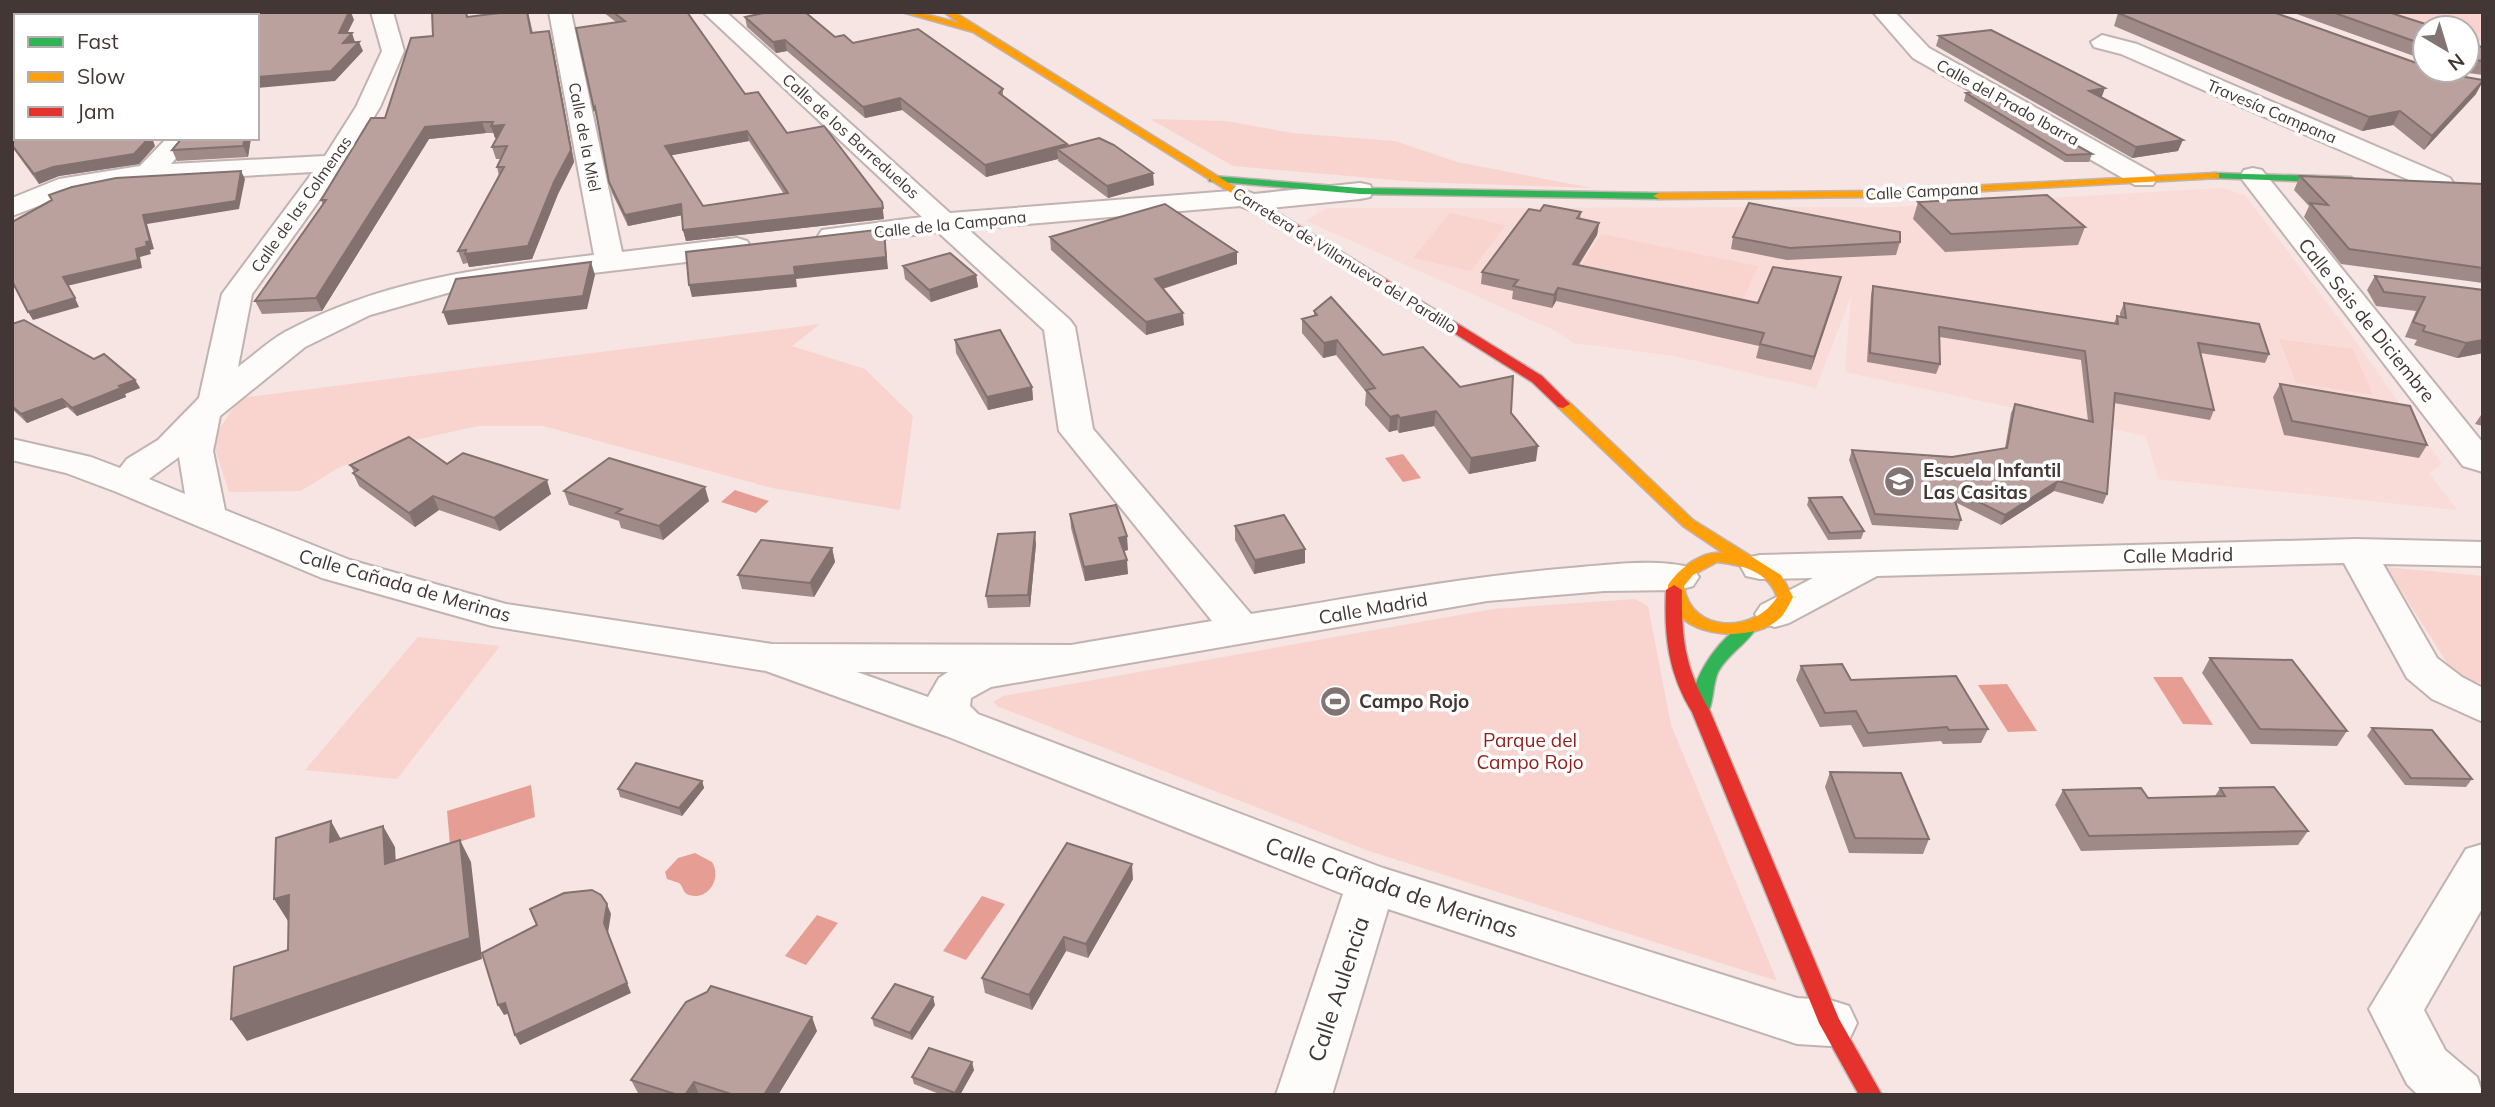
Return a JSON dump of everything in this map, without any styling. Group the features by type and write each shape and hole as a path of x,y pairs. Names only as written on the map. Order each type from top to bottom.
{"street":[{"name":"Calle de las Colmenas","path":"209,407 237,294 333,163 368,107 393,51 382,12"},
{"name":"Calle de la Miel","path":"560,12 610,262"},
{"name":"Calle de los Barreduelos","path":"713,12 947,222 1059,327 1076,431 1242,630"},
{"name":"Carretera de Villanueva del Pardillo","path":"906,12 975,30"},
{"name":"Carretera de Villanueva del Pardillo","path":"948,12 1537,379 1688,523 1756,565"},
{"name":"Calle del Prado Ibarra","path":"1883,12 1921,53 2144,179"},
{"name":"Travesía Campana","path":"2102,42 2129,49 2448,185"},
{"path":"147,174 179,140"},
{"path":"12,208 68,185 120,175 333,163"},
{"name":"Calle Campana","path":"1360,191 1610,197 1783,196 2193,175 2372,181"},
{"name":"Calle Seis de Diciembre","path":"2253,176 2476,458 2483,461"},
{"path":"1213,179 1360,191"},
{"path":"2400,183 2448,185"},
{"name":"Calle de la Campana","path":"799,240 947,222 1360,191"},
{"path":"78,464 122,459 163,440 294,340 359,308 463,279 758,244"},
{"path":"2330,274 2372,279"},
{"path":"225,347 245,349 294,340"},
{"path":"208,516 195,451 209,407"},
{"path":"127,482 140,467 170,447 209,407"},
{"name":"Calle Cañada de Merinas","path":"12,449 78,464 127,482 337,569 506,617 772,658 962,725 1371,884 1797,1021 1830,1023"},
{"path":"127,482 161,472 195,451"},
{"path":"1688,523 1697,551 1680,578 1672,640 1684,690 1700,711 1830,1023 1871,1095"},
{"path":"2356,551 2422,668 2447,688 2483,707"},
{"name":"Calle Madrid","path":"1756,565 2356,551 2483,554"},
{"path":"1680,578 1715,557 1756,565 1776,580 1784,593 1783,604 1708,667 1701,684 1700,711"},
{"name":"Calle Madrid","path":"1761,622 1873,563"},
{"name":"Calle Madrid","path":"962,725 949,710 947,702 956,687 968,679 1068,658 1486,588 1604,578 1680,578"},
{"path":"1680,578 1682,608 1698,620 1718,628 1761,622"},
{"name":"Calle Madrid","path":"772,658 1068,658"},
{"path":"2457,1095 2426,1067 2396,1009 2483,863"},
{"name":"Calle Aulencia","path":"1304,1095 1371,884"}],"shaded area":[{"path":"2222,188 2245,195 2349,332 2442,464 2429,473 2457,510 2158,479 2146,436 1845,372 1851,296 1816,388 1674,356 1574,343 1556,331 1306,221 1326,208 1896,207"},
{"path":"1403,454 1421,478 1403,482 1385,458"},
{"path":"735,490 769,501 756,513 721,502"},
{"path":"2153,677 2182,677 2213,725 2183,724"},
{"path":"2007,684 2037,731 2008,732 1978,685"},
{"path":"531,785 535,817 450,845 447,811"},
{"path":"695,853 712,862 715,868 712,886 708,891 696,896 687,894 679,883 667,879 665,872 678,858"},
{"path":"982,896 1005,904 966,960 943,951"},
{"path":"817,915 838,923 806,965 785,956"}],"green space":[{"path":"2391,12 2483,12 2483,41 2481,14 2411,14 2411,19"},
{"path":"1150,119 1226,121 1292,133 1395,141 1457,162 1592,188 1417,182 1233,166"},
{"path":"1450,213 1506,225 1471,271 1413,258"},
{"path":"1601,234 1758,266 1742,302 1580,268"},
{"path":"820,324 792,346 865,369 913,416 900,510 772,488 543,426 478,426 397,444 338,468 301,491 229,492 212,440 240,398"},
{"path":"2279,339 2353,349 2373,395 2296,383"},
{"path":"2386,567 2483,576 2483,683 2458,680"},
{"name":"Parque del Campo Rojo","path":"1635,599 1648,606 1671,725 1777,981 1369,851 999,707 993,702 1003,696 1493,609"},
{"path":"418,637 500,646 397,779 305,770"}],"building":[{"path":"349,12 339,33 352,33 343,43 359,42 331,71 259,77 258,14"},
{"path":"432,12 466,12 467,17 527,12 531,33 549,31 571,150 554,182 528,246 465,254 466,250 458,251 504,167 497,167 507,146 492,147 504,125 491,126 493,122 482,122 425,127 316,298 255,301 326,200 321,200 371,118 385,118 411,38 433,36"},
{"path":"613,12 687,12 745,94 758,92 787,133 824,126 882,202 883,208 683,230 681,204 625,215 609,182 576,28 625,21","holes":["747,131 788,193 703,206 665,146"]},
{"path":"768,12 805,12 835,37 844,35 853,43 918,29 1003,89 999,93 1067,144 985,165 900,98 863,107 785,40 773,42 745,17"},
{"path":"2273,12 2411,61 2411,84 2480,84 2432,136 2400,111 2369,117 2118,13"},
{"path":"2332,12 2388,12 2411,19 2411,40"},
{"path":"1991,30 2105,88 2089,91 2183,140 2136,147 1939,36"},
{"path":"1980,91 2092,154 2067,155 1966,93"},
{"path":"14,116 14,140 147,140 134,154 53,167 34,174 12,145"},
{"path":"1099,138 1114,145 1153,173 1107,186 1057,149"},
{"path":"180,140 244,140 243,146 172,150"},
{"path":"241,171 236,201 143,215 150,241 146,242 147,246 136,249 138,260 63,277 75,298 28,312 12,281 12,222 52,200 49,195 116,178"},
{"path":"2300,176 2483,184 2483,268 2349,249 2310,203 2328,205"},
{"path":"2047,195 2085,227 1951,234 1918,202"},
{"path":"1749,203 1900,232 1900,242 1790,248 1733,237"},
{"path":"1165,204 1237,252 1155,279 1183,313 1146,322 1050,237"},
{"path":"1544,205 1581,212 1577,218 1599,223 1573,264 1758,303 1773,267 1841,277 1814,357 1760,344 1764,333 1558,288 1554,295 1513,286 1518,280 1482,272 1529,209 1540,211"},
{"path":"884,229 886,257 794,267 795,275 689,285 686,252"},
{"path":"950,253 976,275 929,290 903,266"},
{"path":"591,262 583,296 443,312 456,279"},
{"path":"2375,276 2483,290 2483,340 2466,343 2423,331 2425,326 2413,322 2425,297 2384,292"},
{"path":"1873,286 2118,324 2117,316 2126,318 2124,303 2259,324 2269,354 2198,343 2214,410 2115,393 2107,494 2058,481 2005,515 1951,488 1961,520 1875,514 1852,450 1952,457 2007,448 2015,404 2093,422 2085,351 1939,327 1940,364 1870,353"},
{"path":"1331,297 1383,355 1423,347 1460,387 1513,376 1511,413 1538,446 1471,458 1436,411 1400,418 1398,415 1390,417 1366,390 1375,388 1337,340 1324,343 1302,319 1317,315 1314,311"},
{"path":"24,320 94,359 104,354 135,380 72,408 62,399 21,414 12,406 12,324"},
{"path":"1000,330 1032,387 987,397 955,340"},
{"path":"2280,384 2410,406 2427,445 2292,421"},
{"path":"409,437 447,464 463,453 547,480 494,518 433,496 409,513 353,473 358,470 350,465"},
{"path":"609,458 705,487 659,526 616,513 622,509 564,491"},
{"path":"1842,497 1864,531 1830,533 1809,498"},
{"path":"1116,505 1127,536 1119,538 1127,560 1084,567 1070,514"},
{"path":"1284,515 1305,549 1255,560 1235,526"},
{"path":"1035,532 1028,595 986,596 998,534"},
{"path":"761,540 832,548 810,583 738,575"},
{"path":"2210,658 2292,660 2347,731 2260,729"},
{"path":"1842,664 1851,680 1956,676 1988,729 1949,730 1947,727 1868,733 1856,711 1825,713 1801,666"},
{"path":"2372,728 2432,730 2472,779 2411,778"},
{"path":"636,763 702,781 679,808 618,789"},
{"path":"1830,772 1901,773 1929,839 1855,838"},
{"path":"2274,787 2308,831 2089,836 2063,790 2141,788 2148,798 2225,796 2220,788"},
{"path":"331,821 330,842 383,826 385,864 460,840 470,938 231,1019 234,967 288,950 289,895 274,899 276,838"},
{"path":"1067,843 1132,864 1086,944 1064,937 1029,995 982,978"},
{"path":"592,890 601,895 607,904 604,923 627,983 515,1035 505,1003 498,1005 482,953 537,925 530,909 564,893"},
{"path":"895,984 933,997 910,1033 872,1018"},
{"path":"711,986 812,1017 764,1095 734,1095 694,1082 685,1095 678,1095 631,1080 686,1002 707,992"},
{"path":"929,1048 972,1062 955,1093 912,1077"}],"traffic: fast":[{"path":"2215,176 2351,180"},
{"path":"1213,179 1360,191 1659,196"},
{"path":"1701,711 1705,684 1714,665 1727,648 1747,630"}],"traffic: slow":[{"path":"906,12 973,29"},
{"path":"948,12 1245,197"},
{"path":"1659,196 1876,194 2215,176"},
{"path":"1563,404 1688,523 1751,564"},
{"path":"1715,557 1758,566 1775,578 1785,597 1775,613 1760,623 1742,628 1722,628 1703,623 1688,614 1678,601 1676,585 1687,571 1715,557"}],"traffic: jam":[{"path":"1245,197 1537,379 1563,404"},
{"path":"1674,590 1675,638 1685,682 1701,711 1830,1023 1871,1095"}],"place":[{"name":"Escuela Infantil Las Casitas","path":"1900,481"},
{"name":"Campo Rojo","path":"1336,701"}]}
